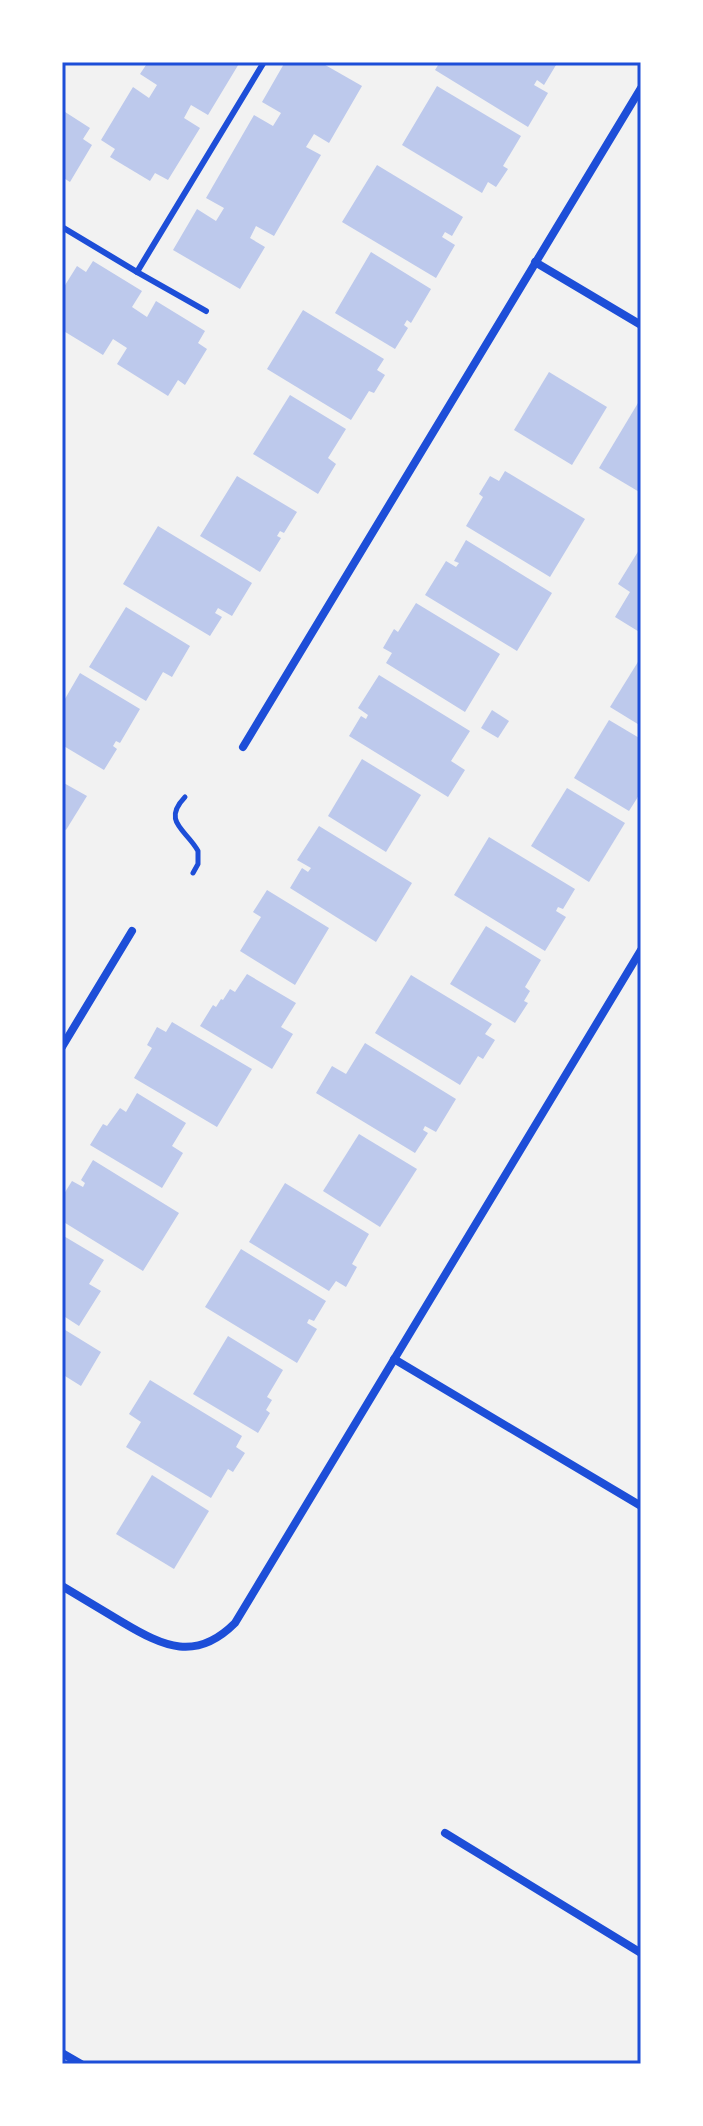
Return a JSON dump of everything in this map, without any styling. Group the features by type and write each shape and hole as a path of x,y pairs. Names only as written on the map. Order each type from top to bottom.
{"street":[{"path":"243,747 641,88"},
{"path":"535,262 641,325"},
{"path":"62,1047 132,931"},
{"path":"62,1586 162,1644 194,1647 211,1642 225,1633 244,1610 641,950"},
{"path":"394,1359 641,1506"},
{"path":"445,1833 641,1953"},
{"path":"62,2053 81,2064"}],"lane":[{"path":"137,272 264,62"},
{"path":"62,227 206,311"}],"path":[{"path":"185,797 177,807 175,819 198,851 198,864 193,873"}],"building":[{"path":"148,62 240,62 208,115 191,105 184,118 200,128 168,180 155,173 150,181 110,157 115,149 101,140 133,87 149,98 157,85 140,74"},
{"path":"285,62 320,62 362,86 329,143 314,134 306,147 321,155 274,236 256,226 250,238 265,247 240,289 173,250 197,209 216,221 224,208 206,198 254,115 273,126 281,113 262,102"},
{"path":"440,62 551,62 556,65 544,85 537,80 534,85 548,93 528,127 435,70"},
{"path":"437,86 521,136 503,166 508,169 496,187 488,182 482,193 402,145"},
{"path":"62,110 90,128 83,139 92,145 70,182 62,177"},
{"path":"377,165 463,217 452,236 445,232 442,237 455,245 436,278 342,222"},
{"path":"371,252 431,289 411,323 407,320 404,325 408,328 395,349 335,313"},
{"path":"93,261 142,291 132,307 147,317 156,301 205,331 198,343 207,349 185,385 178,380 168,396 117,364 127,348 113,339 103,355 62,330 62,290 77,266 86,272"},
{"path":"303,310 384,359 377,370 385,375 374,393 369,391 351,420 267,369"},
{"path":"549,372 607,407 572,465 514,430"},
{"path":"290,395 346,429 328,458 336,464 318,494 253,454"},
{"path":"638,403 641,405 641,493 599,468"},
{"path":"505,471 585,519 550,577 466,526 483,497 479,494 490,476 499,481"},
{"path":"237,476 297,512 284,533 280,531 277,536 281,538 260,572 200,536"},
{"path":"158,526 252,583 232,616 218,608 215,613 222,617 210,636 123,584"},
{"path":"466,540 552,593 517,651 425,595 446,561 456,567 459,563 454,561"},
{"path":"639,550 641,633 615,617 630,592 618,584"},
{"path":"416,603 500,654 465,712 386,663 392,653 383,648 394,629 398,632"},
{"path":"126,607 190,646 172,677 163,672 146,701 89,667"},
{"path":"641,657 641,726 610,707"},
{"path":"80,673 140,709 120,743 116,741 113,746 117,749 104,770 62,745 62,704"},
{"path":"379,675 470,731 451,761 465,770 448,797 349,736 361,716 366,719 368,715 358,708"},
{"path":"492,710 509,721 498,738 481,728"},
{"path":"609,720 641,739 641,792 629,811 574,778"},
{"path":"362,759 421,795 386,852 328,816"},
{"path":"62,782 87,796 66,830 62,828"},
{"path":"567,788 625,823 589,882 531,846"},
{"path":"319,826 412,883 376,942 290,888 302,868 308,872 311,868 297,860"},
{"path":"489,837 575,889 563,909 558,907 556,911 566,917 545,951 454,895"},
{"path":"267,890 329,928 295,985 240,951 261,917 253,912"},
{"path":"486,926 541,960 525,987 530,991 524,1001 528,1003 515,1023 450,984"},
{"path":"247,974 296,1003 281,1027 293,1034 272,1069 200,1026 213,1005 216,1007 230,989 235,992"},
{"path":"411,975 492,1024 485,1034 495,1040 483,1059 478,1056 460,1085 375,1033"},
{"path":"172,1022 252,1069 217,1127 134,1078 152,1048 147,1045 157,1027 166,1032"},
{"path":"365,1043 456,1099 436,1132 425,1126 423,1130 428,1133 415,1153 316,1093 332,1066 346,1074"},
{"path":"137,1093 186,1123 172,1146 183,1153 162,1188 90,1145 103,1124 107,1126 120,1108 126,1112"},
{"path":"359,1134 417,1169 380,1227 323,1191"},
{"path":"93,1160 179,1213 143,1271 62,1221 62,1197 72,1181 83,1187 85,1183 81,1180"},
{"path":"285,1183 369,1234 352,1264 357,1267 346,1287 336,1281 329,1291 249,1242"},
{"path":"62,1235 104,1260 89,1284 101,1291 79,1326 62,1315"},
{"path":"241,1249 326,1301 314,1321 309,1319 307,1323 317,1329 297,1363 205,1307"},
{"path":"62,1328 101,1352 81,1386 65,1376 62,1381"},
{"path":"228,1336 283,1370 267,1397 272,1400 266,1410 270,1413 258,1433 193,1394"},
{"path":"150,1380 242,1436 236,1447 245,1453 233,1472 228,1469 211,1498 126,1447 141,1422 129,1414"},
{"path":"152,1475 209,1511 174,1569 116,1534"}]}
